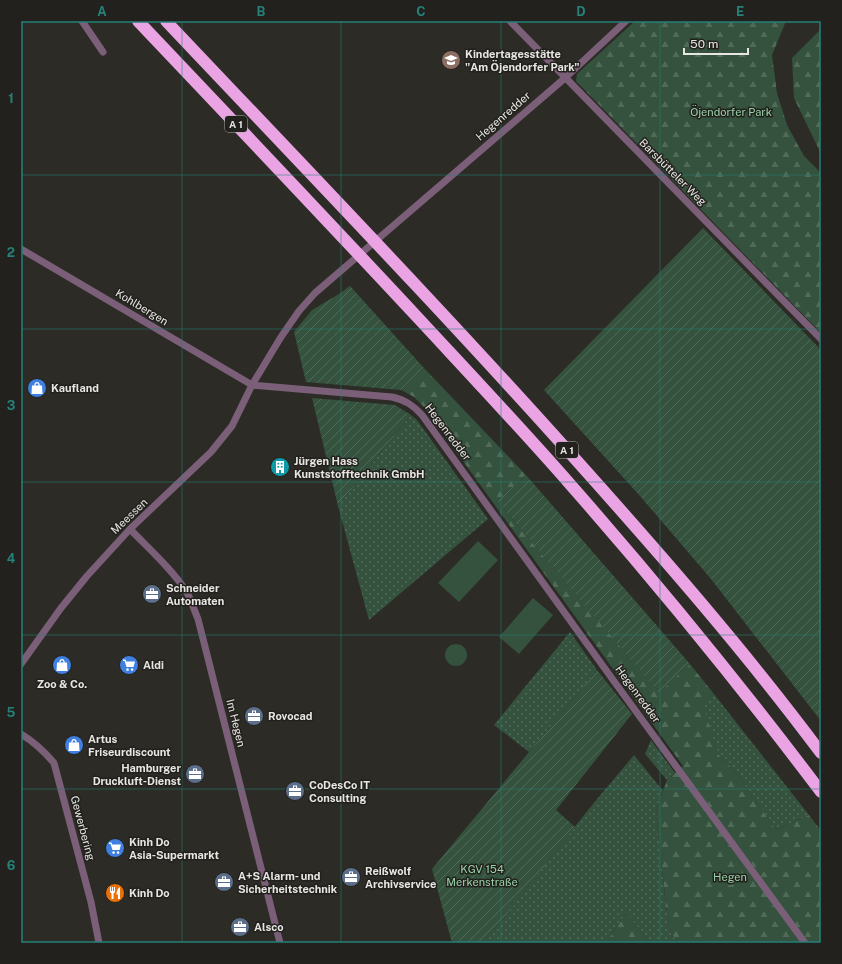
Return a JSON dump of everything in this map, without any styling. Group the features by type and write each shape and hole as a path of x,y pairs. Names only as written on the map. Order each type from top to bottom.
{"highway":[{"name":"A 1","path":"138,21 360,255 569,483 696,632 771,726 821,792"},
{"name":"A 1","path":"166,21 530,408 628,518 712,616 789,710 821,753"}],"street":[{"path":"82,21 104,52"},
{"name":"Barsbütteler Weg","path":"510,21 821,339"},
{"name":"Hegenredder","path":"626,21 565,78 315,293 299,311 281,337 252,385 392,396 404,400 415,407 805,943"},
{"name":"Kohlbergen","path":"21,249 252,385"},
{"name":"Meessen","path":"21,664 77,587 130,529 211,452 232,426 252,385"},
{"name":"Im Hegen","path":"130,529 168,568 183,587 198,619 280,943"},
{"name":"Gewerbering","path":"21,734 36,743 54,763 91,902 99,943"}],"green space":[{"name":"Öjendorfer Park","path":"635,21 786,21 772,55 777,93 787,125 804,156 821,173 821,333 576,81 577,74"},
{"path":"821,29 821,154 794,98 792,58"},
{"path":"703,228 821,350 821,721 711,579 640,496 544,390"},
{"path":"350,286 424,368 401,390 306,382 294,332 312,310"},
{"name":"Hegen","path":"424,368 526,475 497,501 659,692 690,664 714,694 703,703 717,753 737,774 776,830 809,815 821,831 821,943 679,943 671,933 666,907 656,811 667,780 683,766 424,407 414,397 401,390"},
{"path":"312,398 395,405 411,415 338,506"},
{"path":"411,415 417,420 488,519 369,620 338,506"},
{"path":"526,475 690,664 659,693 497,501"},
{"path":"478,541 498,560 459,602 438,583"},
{"path":"533,598 553,615 519,654 499,637"},
{"path":"570,632 597,670 529,752 494,725"},
{"path":"456,644 464,647 467,655 464,663 456,666 448,663 445,655 448,647"},
{"name":"KGV 154 Merkenstraße","path":"597,670 632,714 556,810 575,827 484,943 452,943 432,869"},
{"path":"714,694 809,815 776,830 737,774 717,753 702,703"},
{"path":"651,740 675,773 667,780 645,754"},
{"path":"634,755 663,791 656,811 666,907 671,933 679,943 651,943 626,913 606,943 484,943 588,810"},
{"path":"626,913 651,943 606,943"}],"place":[{"name":"Kindertagesstätte \"Am Öjendorfer Park\"","path":"451,60"},
{"name":"Kaufland","path":"37,388"},
{"name":"Jürgen Hass Kunststofftechnik GmbH","path":"280,467"},
{"name":"Schneider Automaten","path":"152,594"},
{"name":"Zoo & Co.","path":"62,665"},
{"name":"Aldi","path":"129,665"},
{"name":"Rovocad","path":"254,716"},
{"name":"Artus Friseurdiscount","path":"74,745"},
{"name":"Hamburger Druckluft-Dienst","path":"195,774"},
{"name":"CoDesCo IT Consulting","path":"295,791"},
{"name":"Kinh Do Asia-Supermarkt","path":"115,848"},
{"name":"Reißwolf Archivservice","path":"351,877"},
{"name":"A+S Alarm- und Sicherheitstechnik","path":"224,882"},
{"name":"Kinh Do","path":"115,893"},
{"name":"Alsco","path":"240,927"}]}
